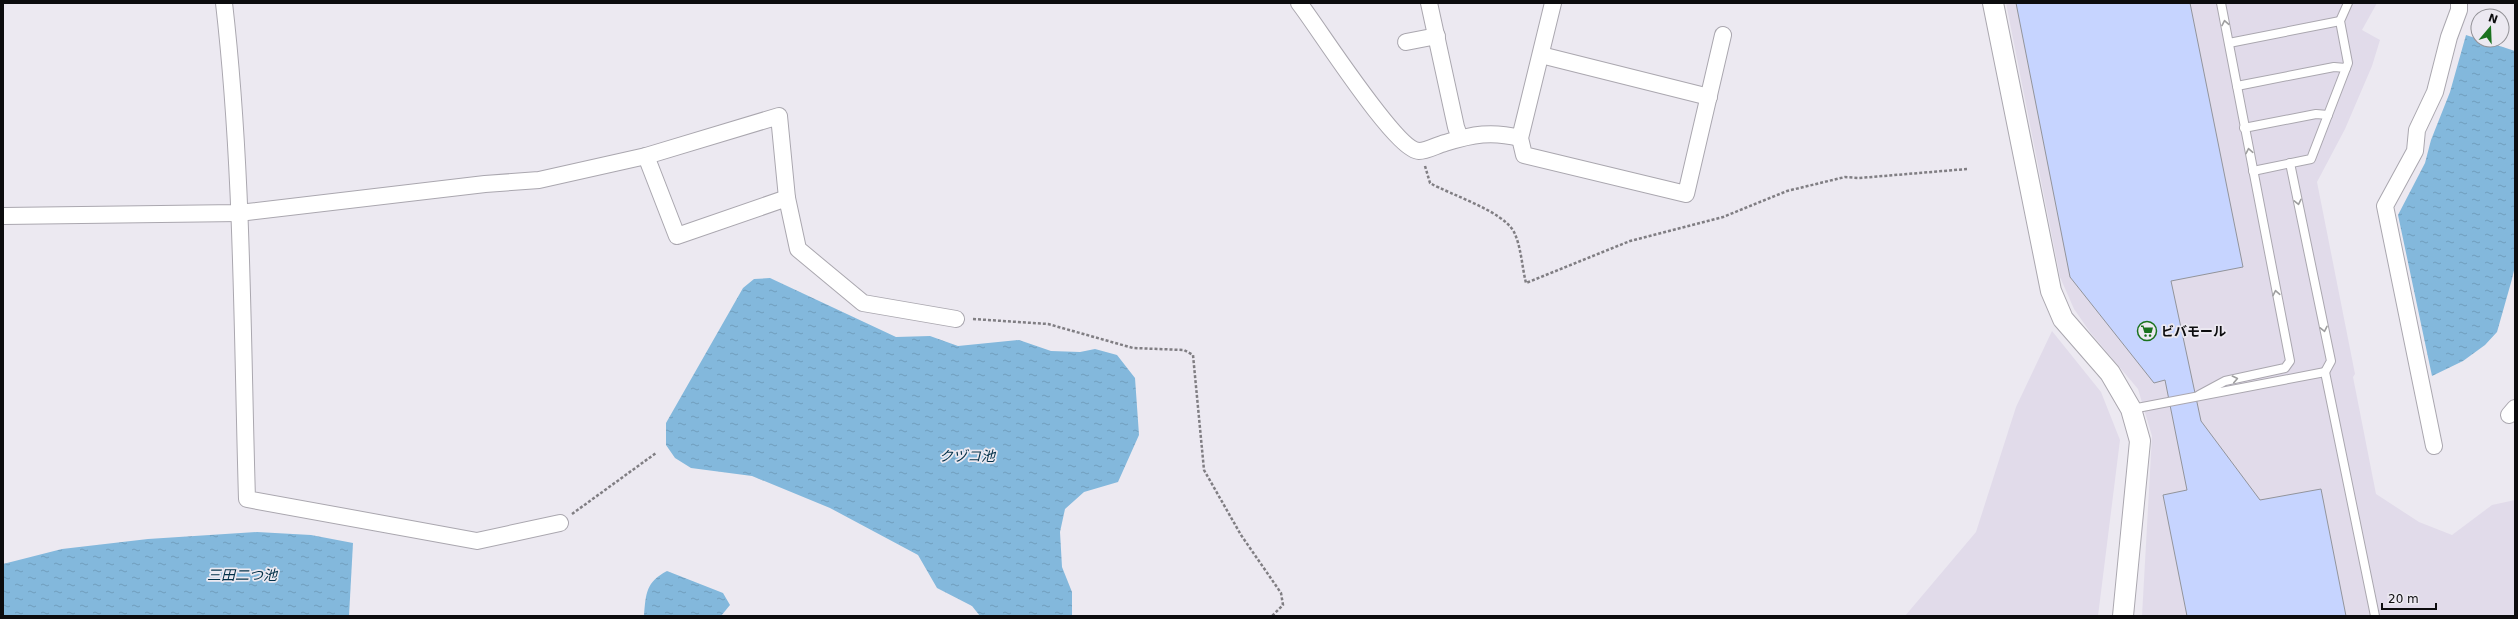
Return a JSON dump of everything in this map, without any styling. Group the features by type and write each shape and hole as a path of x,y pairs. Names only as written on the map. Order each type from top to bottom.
{"street":[{"path":"224,3 229,46 239,213 247,499 477,541 560,523"},
{"path":"1299,3 1380,118 1411,150 1420,151 1460,138 1498,132 1520,138"},
{"path":"1429,3 1456,127 1460,138"},
{"path":"1553,3 1520,138 1524,155 1686,194 1723,35"},
{"path":"1993,3 2051,291 2064,319 2110,373 2131,409 2140,441 2123,616"},
{"path":"2434,446 2385,206 2415,151 2417,130 2435,92 2449,37 2459,10 2459,3"},
{"path":"1406,42 1437,36"},
{"path":"1541,55 1709,97"},
{"path":"3,216 239,213 485,184 539,180 646,156 779,116 787,198 798,249 863,303 956,318"},
{"path":"646,156 677,236 787,198"}],"lane":[{"path":"2200,395 2225,381 2285,368 2290,361 2221,3"},
{"path":"2253,171 2311,159 2348,63 2340,21 2348,3"},
{"path":"2229,43 2340,21"},
{"path":"2236,86 2334,67 2346,68"},
{"path":"2244,128 2316,114 2328,115"},
{"path":"2290,163 2331,361 2325,372 2375,616"},
{"path":"2131,409 2200,395 2216,395 2325,372"}],"path":[{"path":"1420,151 1430,183 1451,195 1492,211 1514,231 1526,283 1630,241 1723,217 1787,191 1845,177 1859,178 1967,169"},
{"path":"956,318 1048,324 1132,348 1184,350 1193,355 1204,470 1241,535 1281,593 1283,605 1272,616"},
{"path":"560,523 656,453"}],"shaded area":[{"name":"ビバモール","path":"2006,3 2377,3 2362,30 2380,40 2372,66 2345,129 2317,182 2355,374 2353,377 2376,494 2419,522 2452,535 2492,505 2515,500 2515,616 2142,616 2152,436 2138,389 2090,332 2074,309 2060,277"},
{"path":"2052,331 2101,392 2120,440 2098,616 1905,616 1976,532 2016,407"}],"water":[{"path":"2466,35 2470,36 2470,48 2506,48 2515,51 2515,266 2512,279 2497,332 2485,345 2463,361 2432,376 2398,215 2425,163 2431,140 2450,92"},
{"name":"クヅコ池","path":"770,278 896,337 930,336 958,346 1019,340 1051,351 1080,352 1095,349 1117,355 1135,378 1139,435 1118,482 1084,492 1065,509 1060,532 1062,567 1072,592 1072,616 980,616 972,606 937,588 918,555 830,508 752,476 691,468 675,458 666,445 666,423 743,288 754,279"},
{"name":"三田二つ池","path":"257,532 311,535 353,543 349,616 3,616 3,564 62,549 148,539"},
{"path":"667,571 723,593 730,605 721,616 644,616 645,601 648,589 655,579"}],"building":[{"name":"ビバモール","path":"2016,3 2190,3 2243,267 2171,281 2201,421 2260,500 2321,489 2346,616 2187,616 2163,495 2187,490 2165,380 2154,383 2070,277"}],"place":[{"name":"ビバモール","path":"2147,331"}]}
